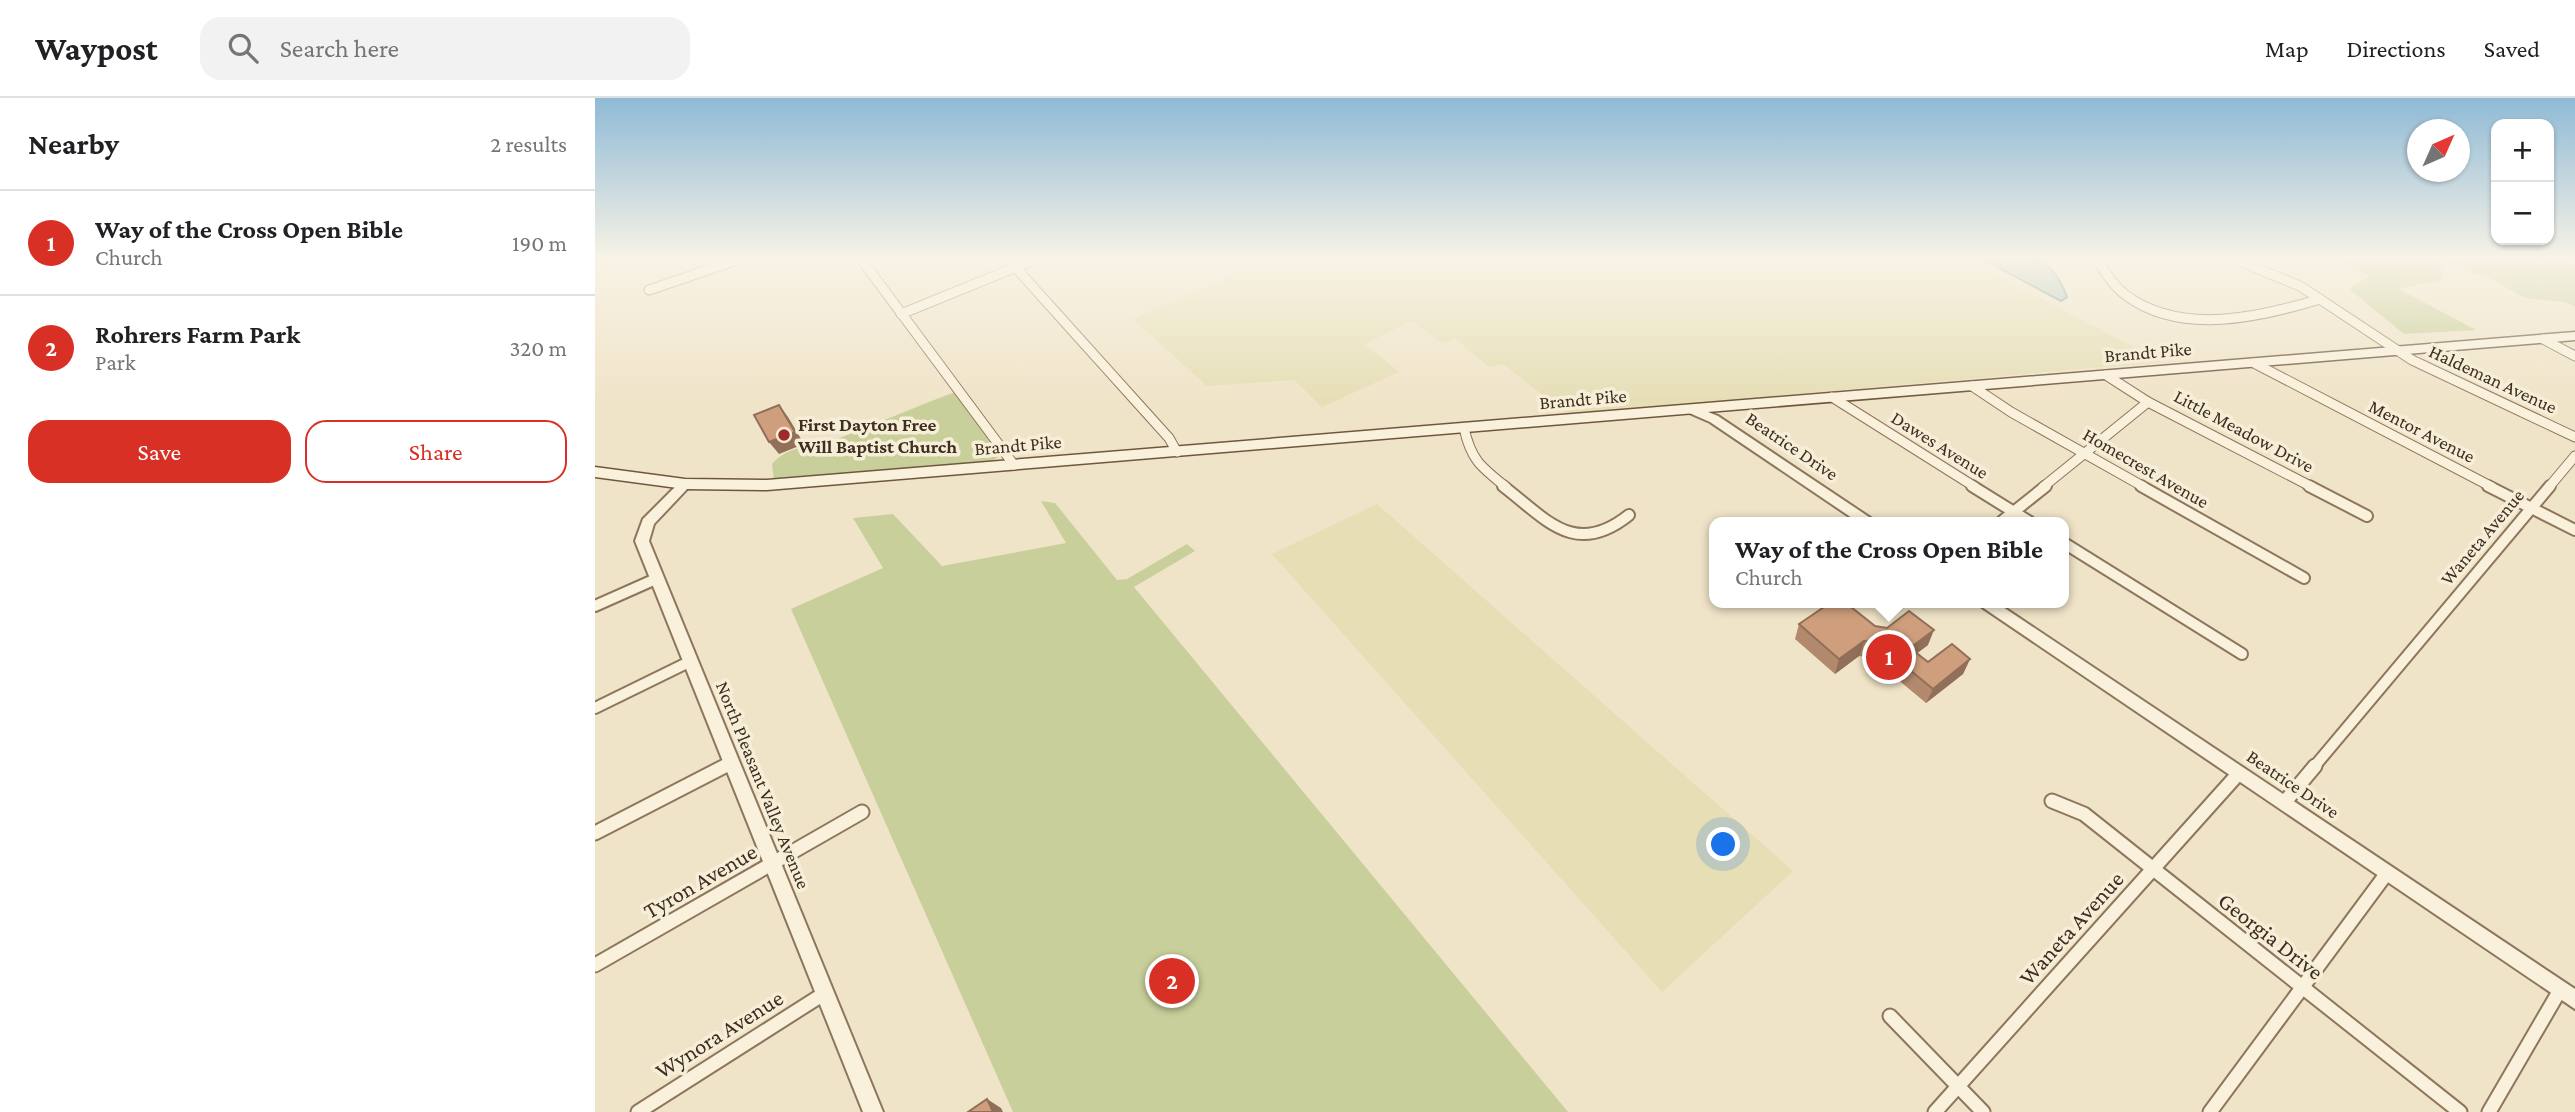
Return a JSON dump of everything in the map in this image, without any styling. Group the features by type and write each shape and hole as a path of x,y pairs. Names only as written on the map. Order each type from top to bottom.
{"main road":[{"name":"Brandt Pike","path":"595,472 685,484 767,485 2575,337"}],"street":[{"path":"895,306 1014,465"},
{"path":"901,314 920,306"},
{"path":"1050,306 1168,438 1177,452"},
{"path":"2152,306 2178,316 2204,318 2285,311 2299,306"},
{"name":"Haldeman Avenue","path":"2331,306 2398,351 2575,437"},
{"path":"2543,339 2575,356"},
{"name":"Mentor Avenue","path":"2254,363 2575,530"},
{"name":"Little Meadow Drive","path":"2106,375 2148,402 2367,516"},
{"name":"Homecrest Avenue","path":"1972,386 1987,398 2304,578"},
{"name":"Dawes Avenue","path":"1832,397 2022,517"},
{"path":"2008,517 2148,402"},
{"name":"Beatrice Drive","path":"1691,409 1714,419 1860,517"},
{"path":"1464,428 1469,451 1479,466 1559,530 1579,536 1594,534 1614,527 1629,515"},
{"name":"Waneta Avenue","path":"2284,803 2575,456"},
{"name":"North Pleasant Valley Avenue","path":"685,484 648,522 642,535 873,1112"},
{"path":"2069,546 2242,654"},
{"path":"595,606 657,578"},
{"name":"Beatrice Drive","path":"1994,608 2575,1000"},
{"path":"595,708 691,661"},
{"path":"595,833 731,762"},
{"name":"Waneta Avenue","path":"1935,1112 2239,773"},
{"name":"Georgia Drive","path":"2052,801 2084,814 2459,1112"},
{"name":"Tyron Avenue","path":"595,965 862,812"},
{"path":"2210,1112 2387,873"},
{"path":"2489,1112 2560,990"},
{"name":"Wynora Avenue","path":"638,1112 825,993"},
{"path":"1891,1016 1983,1112"}],"shaded area":[{"path":"1162,306 2056,306 2162,362 1567,414 1503,364 1489,367 1454,338 1443,344 1412,321 1365,344 1399,372 1322,407 1294,380 1207,386 1133,319"},
{"path":"1377,504 1793,871 1662,992 1272,554"}],"green space":[{"path":"2370,306 2432,306 2476,330 2404,334"},
{"path":"955,392 996,447 999,456 989,464 774,482 772,464 786,453 829,442"},
{"path":"1041,501 1055,503 1117,580 1127,579 1187,544 1195,551 1134,587 1568,1112 1013,1112 791,609 883,568 853,518 893,514 942,566 1066,543"}],"building":[{"path":"779,405 795,432 769,442 754,415"},
{"path":"1823,608 1852,608 1875,626 1887,628 1909,611 1934,630 1910,648 1928,662 1952,644 1970,659 1933,689 1877,643 1864,641 1839,659 1799,624"},
{"path":"987,1099 993,1112 968,1112"}],"place":[{"name":"First Dayton Free Will Baptist Church","path":"784,435"},
{"name":"Way of the Cross Open Bible","path":"1889,657"},
{"name":"Rohrers Farm Park","path":"1172,981"}]}
